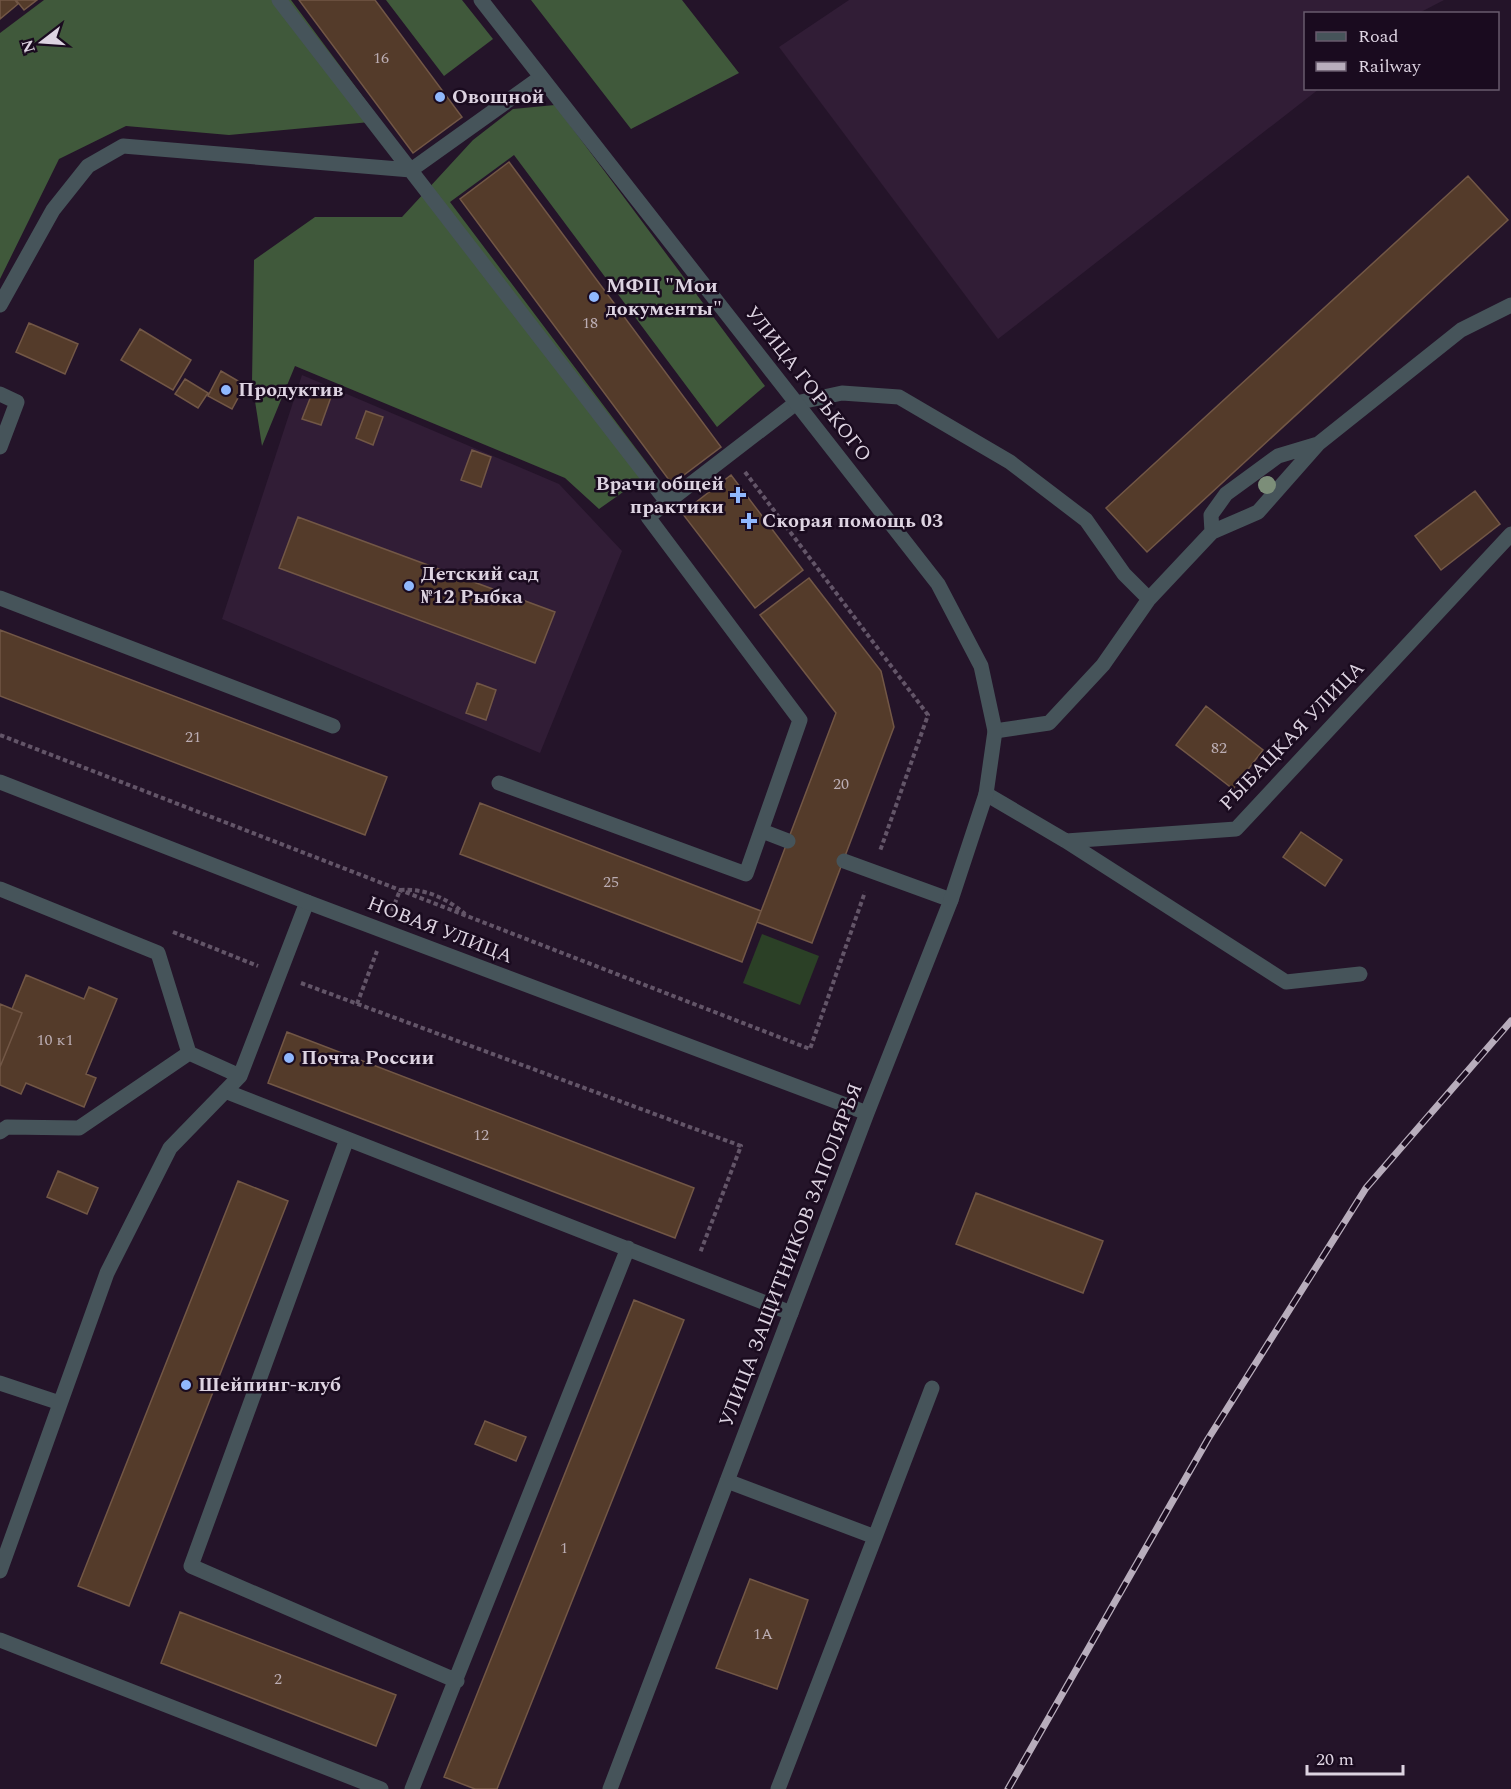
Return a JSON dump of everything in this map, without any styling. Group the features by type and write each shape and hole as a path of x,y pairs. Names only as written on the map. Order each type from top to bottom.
{"street":[{"path":"279,0 667,502"},
{"name":"УЛИЦА ГОРЬКОГО","path":"481,0 938,584 981,666 995,731"},
{"path":"0,305 53,210 88,166 123,146 411,170 541,77"},
{"path":"995,731 1049,723 1103,665 1149,599 1212,532 1258,512 1318,444 1461,330 1511,305"},
{"path":"499,783 746,874 800,720 648,517 796,403 842,393 899,397 1010,462 1086,520 1124,574 1149,599"},
{"path":"0,394 17,402 0,447"},
{"path":"1212,532 1211,515 1226,494 1278,456 1318,444"},
{"name":"РЫБАЦКАЯ УЛИЦА","path":"1066,841 1236,829 1511,534"},
{"path":"0,598 333,726"},
{"name":"УЛИЦА ЗАЩИТНИКОВ ЗАПОЛЯРЬЯ","path":"610,1789 867,1113 951,900 986,794 995,731"},
{"name":"НОВАЯ УЛИЦА","path":"0,782 307,902 867,1113"},
{"path":"986,794 1066,841 1286,982 1360,974"},
{"path":"762,831 788,841"},
{"path":"844,861 951,900"},
{"path":"0,889 158,953 189,1053 240,1076"},
{"path":"0,1571 4,1545 108,1273 170,1149 240,1076 307,902"},
{"path":"0,1132 7,1127 79,1128 189,1053"},
{"path":"225,1091 791,1313"},
{"path":"347,1138 191,1566 457,1681"},
{"path":"412,1789 628,1248"},
{"path":"0,1383 60,1403"},
{"path":"778,1789 933,1388"},
{"path":"727,1480 875,1537"},
{"path":"0,1640 349,1784 381,1789"}],"path":[{"path":"0,735 448,909"},
{"path":"400,890 416,889 452,902 468,916"},
{"path":"172,932 279,975 741,1146 692,1274"}],"shaded area":[{"path":"849,0 1444,0 1421,12 1304,12 1304,90 1318,90 998,339 779,47"},
{"path":"302,375 559,484 622,551 540,753 222,619"}],"green space":[{"path":"44,0 291,0 381,121 229,135 126,126 59,159 0,279 0,33"},
{"path":"386,0 462,0 493,39 444,76"},
{"path":"531,0 682,0 739,73 631,129"},
{"path":"555,105 765,386 717,427 514,155 450,202 653,471 599,509 565,478 295,366 262,446 252,382 254,260 315,217 402,217 473,140 513,109"},
{"path":"762,934 819,956 800,1005 743,983"}],"building":[{"path":"0,0 15,0 18,4 0,19"},
{"path":"16,0 37,0 24,10"},
{"path":"299,0 375,0 462,117 413,153"},
{"path":"509,162 721,447 672,484 460,199"},
{"path":"1468,176 1508,220 1147,552 1106,508"},
{"path":"29,323 78,344 65,374 16,352"},
{"path":"140,329 191,360 173,390 121,360"},
{"name":"Продуктив","path":"221,371 245,385 232,409 208,396"},
{"path":"185,379 208,393 198,408 175,394"},
{"path":"313,391 331,397 321,425 302,419"},
{"path":"366,411 383,417 373,445 356,438"},
{"path":"472,450 491,457 481,487 461,480"},
{"path":"731,475 803,570 755,608 682,513"},
{"path":"1475,491 1500,524 1441,570 1415,536"},
{"path":"298,517 555,612 535,663 279,568"},
{"path":"809,578 881,671 894,727 812,943 757,922 836,713 760,615"},
{"path":"0,630 387,777 365,835 0,696"},
{"path":"477,683 496,690 486,720 466,713"},
{"path":"1206,706 1263,750 1233,789 1176,745"},
{"path":"480,803 761,911 742,962 460,854"},
{"path":"1301,832 1342,860 1325,886 1283,857"},
{"path":"26,975 84,999 89,987 117,999 86,1074 96,1078 84,1107 26,1083 21,1094 0,1085 0,1067 22,1013 12,1009"},
{"path":"0,1004 22,1013 0,1067"},
{"path":"287,1032 694,1188 675,1238 268,1083"},
{"path":"58,1171 98,1188 87,1214 47,1197"},
{"path":"238,1181 288,1201 129,1606 78,1586"},
{"path":"976,1193 1103,1241 1083,1293 956,1244"},
{"path":"634,1300 684,1320 497,1789 475,1789 444,1777"},
{"path":"485,1421 526,1437 516,1461 475,1444"},
{"path":"750,1579 808,1600 777,1689 716,1668"},
{"path":"180,1612 396,1695 376,1746 161,1663"}],"railway":[{"path":"1008,1789 1208,1439 1366,1188 1511,1021"}],"place":[{"name":"Овощной","path":"440,97"},
{"name":"МФЦ \"Мои документы\"","path":"594,297"},
{"name":"Продуктив","path":"226,390"},
{"name":"Врачи общей практики","path":"738,495"},
{"name":"Скорая помощь 03","path":"749,521"},
{"name":"Детский сад №12 Рыбка","path":"409,586"},
{"name":"Почта России","path":"289,1058"},
{"name":"Шейпинг-клуб","path":"186,1385"}]}
